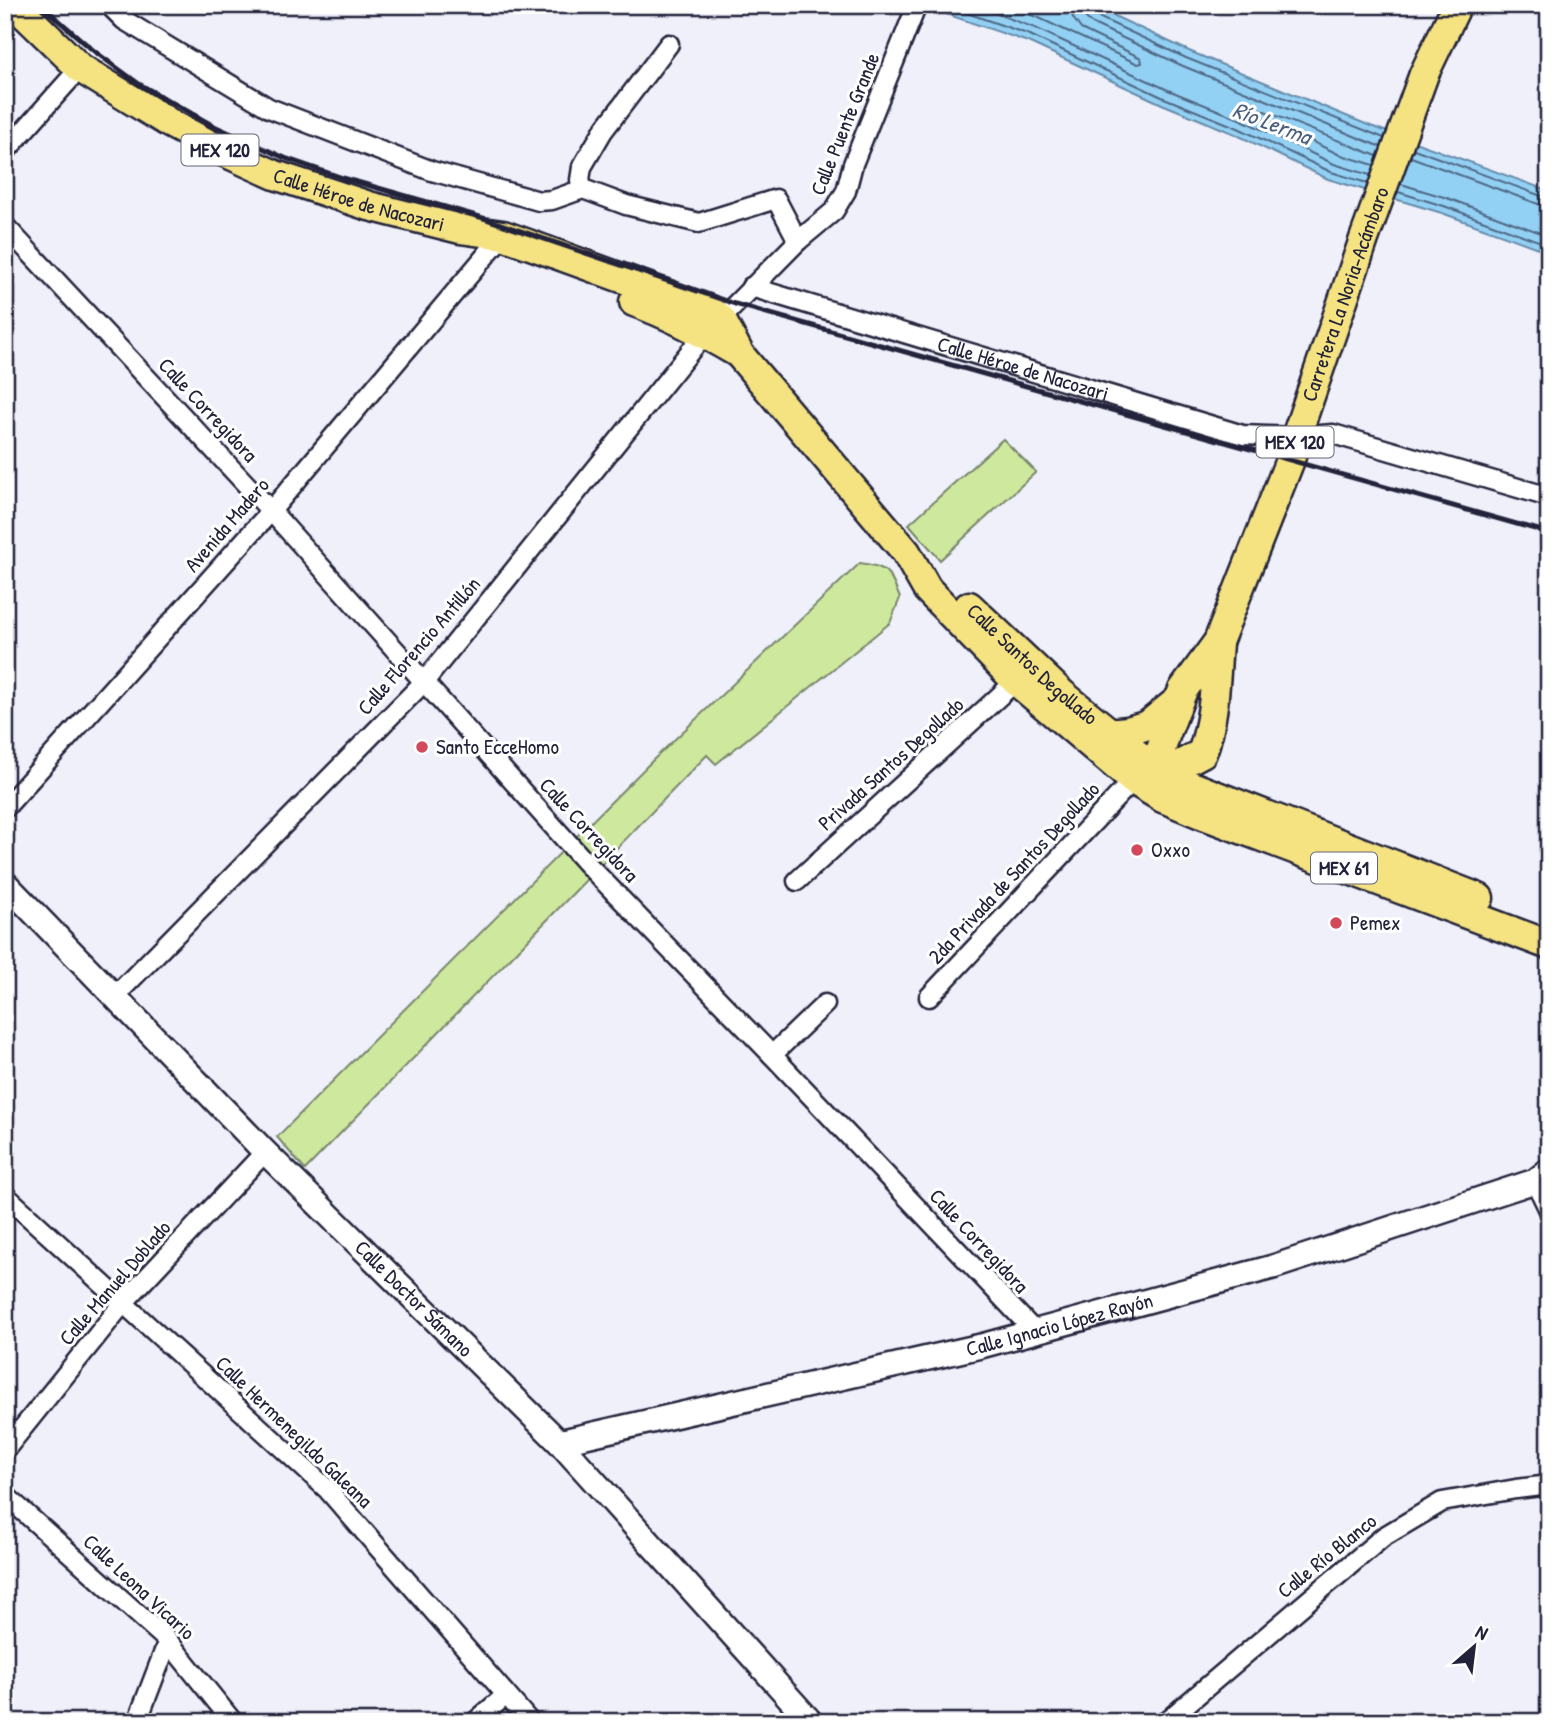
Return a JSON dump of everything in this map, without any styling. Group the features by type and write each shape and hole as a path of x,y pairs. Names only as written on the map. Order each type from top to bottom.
{"main road":[{"name":"Calle Héroe de Nacozari","path":"15,5 79,68 220,150 275,175 369,206 460,229 498,242 662,312 713,326"},
{"name":"Carretera La Noria-Acámbaro","path":"1150,784 1178,701 1218,642 1290,460 1364,239 1424,74 1457,5"},
{"name":"Calle Santos Degollado","path":"713,326 906,552 927,589 1016,681 1150,784"},
{"name":"Calle Santos Degollado","path":"906,552 939,578 1062,694 1108,733 1150,784"},
{"name":"MEX 120","path":"1202,752 1210,730 1218,642"},
{"name":"MEX 120","path":"1108,733 1148,725 1178,701"},
{"path":"1150,784 1202,752 1206,780 1216,796"},
{"name":"MEX 61","path":"1150,784 1216,796 1549,925"},
{"name":"MEX 61","path":"1150,784 1549,945"}],"street":[{"path":"109,5 124,20 269,108 432,171 539,201 552,200 583,189 626,205 699,223 776,199 798,241"},
{"name":"Calle Puente Grande","path":"713,326 798,241 834,211 846,191 853,164 917,5"},
{"path":"583,189 580,180 582,167 603,131 669,44"},
{"path":"5,152 79,68"},
{"name":"Calle Corregidora","path":"5,226 271,511 587,864 1035,1332"},
{"name":"Avenida Madero","path":"5,808 271,511 498,242"},
{"name":"Calle Héroe de Nacozari","path":"751,287 1243,435 1296,437 1333,433 1549,497"},
{"name":"Calle Florencio Antillón","path":"115,996 424,682 713,326"},
{"name":"Privada Santos Degollado","path":"797,881 1016,681"},
{"name":"2da Privada de Santos Degollado","path":"929,997 1150,784"},
{"name":"Calle Doctor Sámano","path":"5,883 265,1152 559,1441 811,1722"},
{"path":"772,1055 825,1004"},
{"name":"Calle Manuel Doblado","path":"5,1450 124,1302 265,1152"},
{"path":"1542,1175 1548,1205"},
{"name":"Calle Ignacio López Rayón","path":"559,1441 1035,1332 1273,1267 1542,1175"},
{"name":"Calle Hermenegildo Galeana","path":"5,1195 327,1489 530,1722"},
{"name":"Calle Río Blanco","path":"1163,1722 1382,1537 1442,1502 1549,1485"},
{"name":"Calle Leona Vicario","path":"5,1495 168,1641 233,1722"},
{"path":"137,1722 168,1641"},
{"path":"475,1722 506,1695"}],"green space":[{"path":"1003,439 1036,472 940,560 909,524"},
{"path":"860,563 883,569 893,583 900,598 890,623 716,764 707,755 305,1170 277,1137 651,762"}],"water":[{"name":"Río Lerma","path":"920,5 1091,5 1189,51 1368,125 1549,191 1549,252 1442,213 1328,179 1235,134 1162,104 1028,42"}],"railway":[{"path":"41,5 94,51 139,84 212,125 285,158 343,178 480,217 735,304 1549,533"}],"place":[{"name":"Santo EcceHomo","path":"422,747"},
{"name":"Oxxo","path":"1137,850"},
{"name":"Pemex","path":"1336,923"}]}
